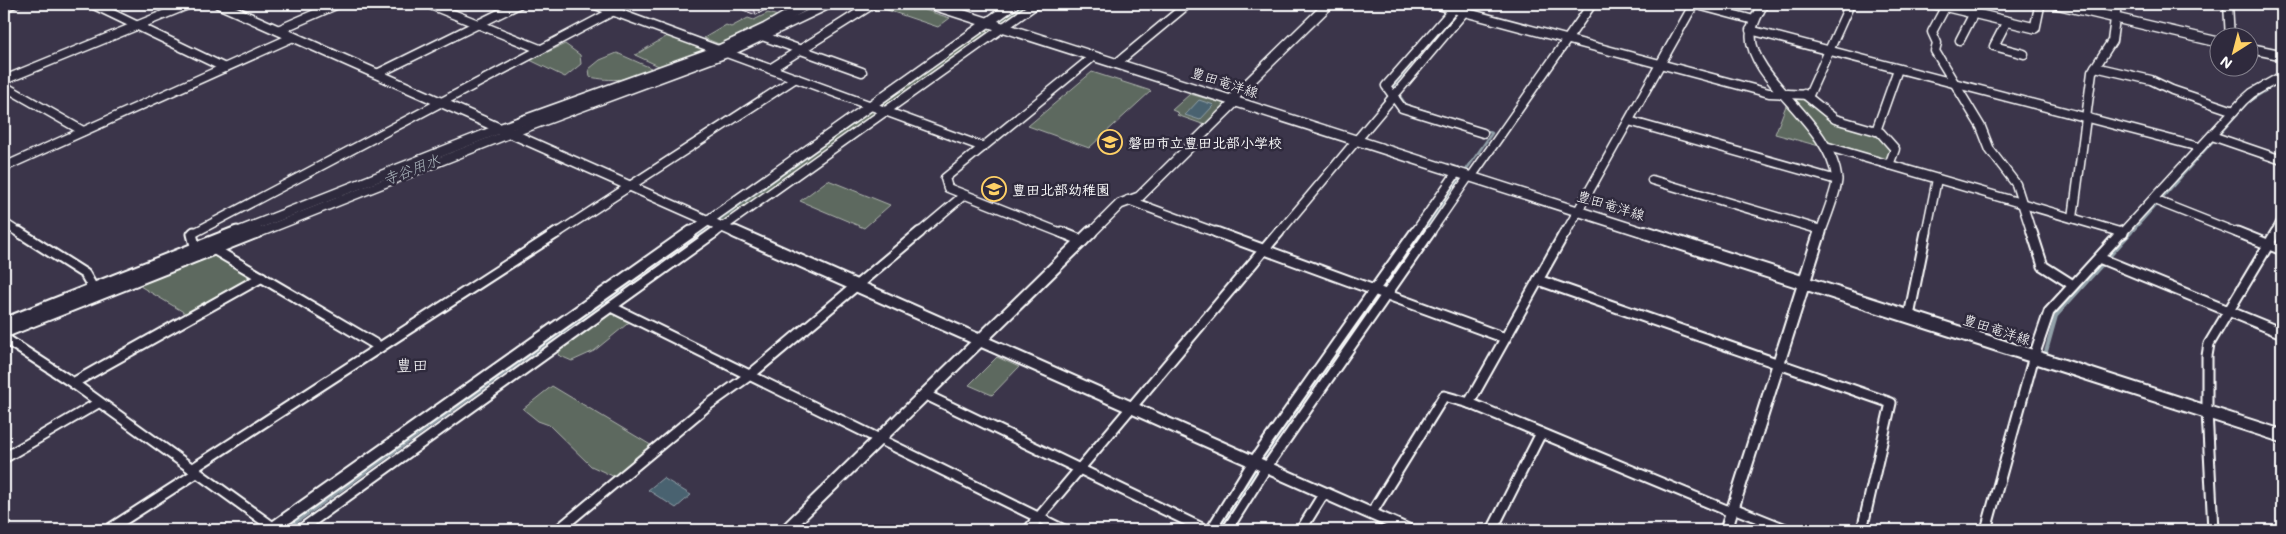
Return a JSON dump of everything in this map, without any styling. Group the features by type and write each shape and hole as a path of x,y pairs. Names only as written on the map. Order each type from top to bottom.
{"main road":[{"path":"4,9 16,4"},
{"name":"豊田竜洋線","path":"930,4 1805,282 2282,436"}],"street":[{"path":"92,4 225,68"},
{"path":"4,80 190,4"},
{"path":"219,4 1130,409 1408,530"},
{"path":"278,30 338,4"},
{"path":"428,4 540,49"},
{"path":"378,74 519,4"},
{"path":"593,4 983,147"},
{"path":"196,249 192,234 196,230 627,4"},
{"path":"723,52 808,4"},
{"path":"4,333 210,247 505,131 765,37 830,4"},
{"path":"770,69 872,4"},
{"path":"300,530 884,110 995,25 1014,4"},
{"path":"4,338 73,383 274,529 870,105 995,25 1036,4"},
{"path":"1117,63 1188,4"},
{"path":"786,530 1120,204 1139,197 1329,4"},
{"path":"1434,4 1455,6 1464,12 1770,93 1809,95 1850,4"},
{"path":"1028,530 1471,4"},
{"path":"1211,530 1253,462 1375,291 1465,175 1592,4"},
{"path":"1468,403 1661,65 1693,4 1754,20"},
{"path":"1726,530 1837,180 1833,164 1815,129 1756,58 1751,43 1750,30 1763,4"},
{"path":"1935,4 1946,5 2035,28 2040,4"},
{"path":"2056,4 2208,40"},
{"path":"2074,218 2086,118 2095,67 2112,41 2117,4"},
{"path":"2228,4 2229,28"},
{"path":"1946,5 1932,32 1937,43 1935,51 1981,127 1990,150 2016,184 2043,266 2073,284"},
{"path":"1455,6 1386,86 1402,108 1483,133"},
{"path":"1960,40 1974,13"},
{"path":"2007,21 1994,46 2024,54"},
{"path":"1750,30 2199,147"},
{"path":"4,167 293,37"},
{"path":"765,37 862,72"},
{"path":"2258,50 2282,55"},
{"path":"1083,240 948,188 944,178 1094,56"},
{"path":"2095,67 2151,80 2172,90 2234,111"},
{"path":"1876,131 1898,69"},
{"path":"1986,530 2034,356 2049,312 2073,284 2124,233 2199,147 2212,136 2234,111 2252,93 2282,76"},
{"path":"108,530 380,347 796,78"},
{"path":"4,86 84,131"},
{"path":"1804,94 1835,119 1880,132 1895,149 1888,165"},
{"path":"1629,121 1837,180"},
{"path":"2212,136 2282,160"},
{"path":"1825,146 2124,233"},
{"path":"1227,530 1266,468 1386,295 1465,175"},
{"path":"1908,316 1937,179"},
{"path":"1652,180 1821,230"},
{"path":"558,530 708,405 750,375 964,195"},
{"path":"1128,200 1506,338"},
{"path":"2154,200 2282,250"},
{"path":"4,223 85,274 93,288"},
{"path":"2213,530 2207,411 2209,344 2281,225"},
{"path":"4,324 196,249 210,247 380,347"},
{"path":"2099,258 2282,333"},
{"path":"73,383 262,277"},
{"path":"1538,280 1891,403 1862,530"},
{"path":"611,307 1064,530"},
{"path":"924,394 1082,468 1206,530"},
{"path":"1371,514 1444,396 1468,403 1732,510 1788,530"},
{"path":"4,457 98,403"},
{"path":"1492,530 1540,432"},
{"path":"1301,530 1324,493"}],"green space":[{"path":"808,4 820,4 767,34 208,251 262,277 192,317 123,276 719,50"},
{"path":"893,4 906,4 950,18 938,27 884,9"},
{"path":"1016,4 1035,4 722,227 707,221"},
{"path":"768,13 778,16 749,32 719,44 704,38 726,25 731,27 748,18 754,20"},
{"path":"671,34 714,50 663,68 635,55"},
{"path":"565,44 580,55 581,64 565,77 530,60"},
{"path":"617,53 651,68 645,73 630,78 614,80 590,77 589,69 600,60"},
{"path":"1092,72 1151,91 1089,148 1028,126"},
{"path":"1190,94 1226,104 1205,125 1177,115 1179,113 1172,110"},
{"path":"1804,94 1837,122 1876,131 1895,149 1889,165 1775,134 1789,98"},
{"path":"828,180 890,205 864,228 800,201"},
{"path":"606,311 618,311 632,320 594,351 572,361 558,355 566,340"},
{"path":"997,357 1019,367 992,395 969,385"},
{"path":"552,386 654,447 617,478 591,466 549,425 538,421 523,409"}],"water":[{"path":"1199,100 1214,105 1200,120 1185,115"},
{"path":"663,478 691,495 676,508 648,490"}],"waterway":[{"name":"寺谷用水","path":"790,19 815,4"},
{"path":"997,22 1024,4"},
{"path":"1432,113 1406,105 1393,86 1464,4"},
{"path":"699,234 991,25"},
{"path":"2130,234 2248,102 2282,80"},
{"path":"1421,234 1492,133 1483,130"},
{"name":"寺谷用水","path":"344,195 428,162"},
{"path":"284,530 701,232"},
{"path":"1260,461 1422,232"},
{"path":"2045,355 2056,316 2131,232"},
{"path":"1219,530 1257,467"}],"place":[{"name":"磐田市立豊田北部小学校","path":"1110,142"},
{"name":"豊田北部幼稚園","path":"994,189"}],"district":[{"name":"豊田","path":"412,364"}]}
